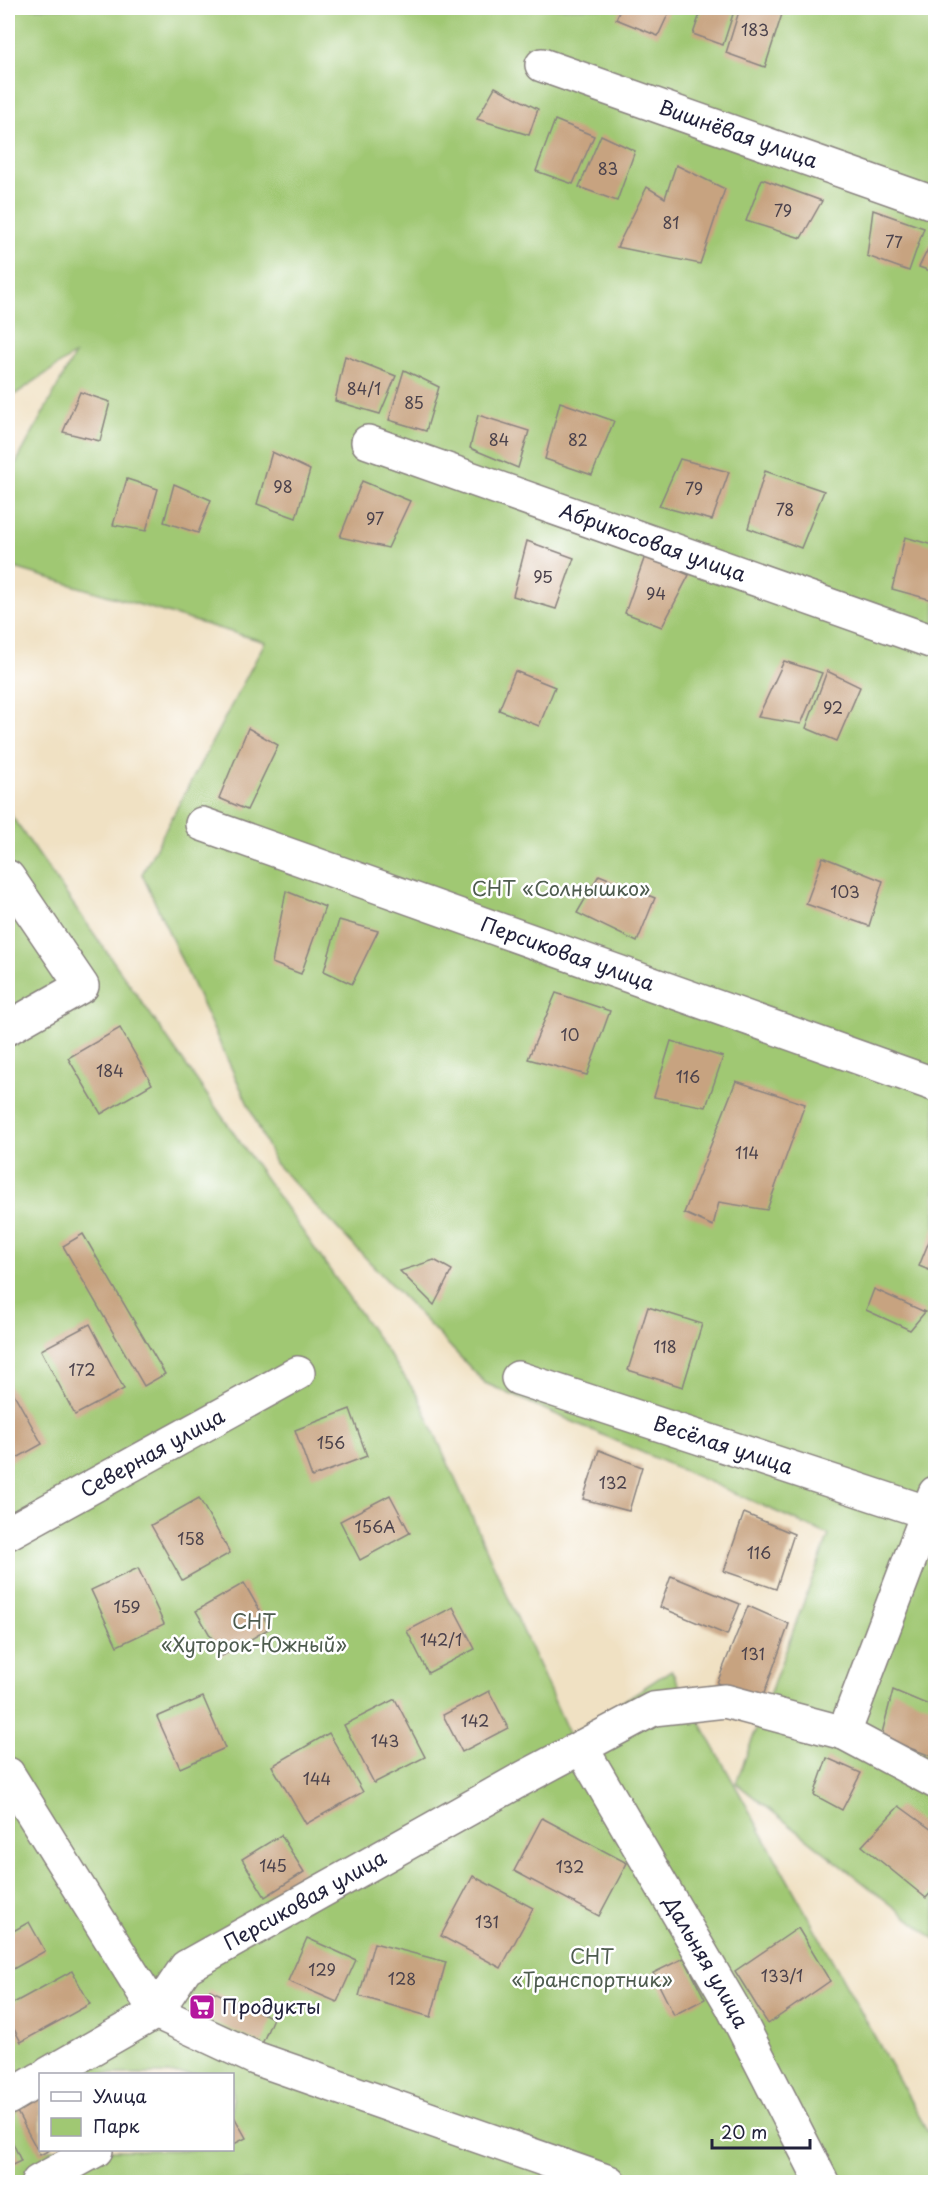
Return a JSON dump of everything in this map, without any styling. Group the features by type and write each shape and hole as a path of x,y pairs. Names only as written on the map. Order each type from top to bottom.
{"street":[{"name":"Вишнёвая улица","path":"542,65 936,204"},
{"name":"Абрикосовая улица","path":"368,442 936,643"},
{"name":"Персиковая улица","path":"202,824 936,1085"},
{"path":"8,877 82,986 8,1028"},
{"name":"Северная улица","path":"8,1533 298,1373"},
{"name":"Весёлая улица","path":"518,1378 932,1502"},
{"path":"844,1733 932,1502"},
{"name":"Персиковая улица","path":"50,2073 156,2012 186,1967 581,1747 654,1709 725,1701 844,1733 936,1782"},
{"name":"Дальняя улица","path":"581,1747 732,2006 822,2182"},
{"path":"8,1774 156,2012 255,2058 609,2182"},
{"path":"229,2073 255,2058"},
{"path":"8,2098 39,2080"},
{"path":"38,2182 94,2151"}],"green space":[{"name":"СНТ «Солнышко»","path":"8,8 935,8 935,1939 736,1783 829,1535 485,1383 275,1163 142,874 265,642 8,566 8,478 75,354 8,399"},
{"path":"8,811 418,1396 570,1736 671,1670 935,2145 935,2182 8,2182"}],"building":[{"path":"621,8 671,8 658,36 616,19"},
{"path":"702,8 735,8 723,45 693,34"},
{"path":"740,8 784,8 765,67 726,53"},
{"path":"495,87 538,109 529,135 477,119"},
{"path":"555,120 594,136 573,184 536,171"},
{"path":"601,135 635,151 617,201 579,187"},
{"path":"676,165 725,189 700,264 617,247 647,187 665,198"},
{"path":"762,179 822,201 801,238 746,221"},
{"path":"873,210 924,228 909,271 867,256"},
{"path":"936,233 936,273 919,267"},
{"path":"345,356 396,376 380,414 335,401"},
{"path":"404,370 439,387 426,431 389,420"},
{"path":"80,392 110,402 100,441 63,432"},
{"path":"560,402 614,421 592,475 545,459"},
{"path":"478,415 529,431 518,468 470,448"},
{"path":"272,452 310,470 296,518 257,504"},
{"path":"680,459 729,472 712,520 659,506"},
{"path":"765,471 824,491 801,548 748,528"},
{"path":"127,479 158,489 146,531 113,525"},
{"path":"362,481 410,501 388,548 340,537"},
{"path":"174,484 211,500 198,533 164,522"},
{"path":"905,537 936,546 936,601 892,589"},
{"path":"527,541 574,558 556,609 513,596"},
{"path":"645,556 689,575 662,627 625,613"},
{"path":"784,661 822,673 801,724 758,717"},
{"path":"515,671 555,687 539,726 499,710"},
{"path":"827,671 860,687 837,741 806,728"},
{"path":"248,728 278,745 247,810 219,798"},
{"path":"823,857 883,881 869,926 806,904"},
{"path":"599,875 655,898 637,942 577,913"},
{"path":"286,891 325,907 301,974 272,963"},
{"path":"339,920 378,931 352,984 324,971"},
{"path":"556,993 610,1011 587,1075 528,1059"},
{"path":"120,1028 152,1084 101,1114 68,1058"},
{"path":"671,1041 723,1057 706,1107 654,1097"},
{"path":"736,1081 805,1104 767,1210 719,1202 713,1226 684,1213"},
{"path":"936,1224 936,1273 919,1266"},
{"path":"83,1234 165,1374 144,1386 63,1246"},
{"path":"434,1260 452,1270 434,1305 400,1271"},
{"path":"874,1289 925,1312 910,1330 866,1310"},
{"path":"648,1307 702,1324 683,1387 628,1370"},
{"path":"90,1324 124,1389 75,1415 41,1350"},
{"path":"8,1386 42,1444 8,1463"},
{"path":"350,1409 367,1456 312,1477 295,1430"},
{"path":"599,1450 642,1467 629,1511 583,1499"},
{"path":"390,1495 410,1533 360,1560 340,1521"},
{"path":"199,1498 230,1553 182,1580 151,1525"},
{"path":"744,1513 794,1534 776,1589 724,1571"},
{"path":"138,1568 164,1624 117,1646 91,1590"},
{"path":"671,1576 740,1604 727,1635 660,1607"},
{"path":"244,1583 270,1628 222,1656 196,1611"},
{"path":"748,1606 789,1624 762,1699 717,1683"},
{"path":"453,1607 475,1649 428,1673 407,1631"},
{"path":"893,1690 936,1708 936,1758 881,1737"},
{"path":"489,1691 508,1728 462,1752 443,1715"},
{"path":"203,1697 225,1748 180,1768 157,1717"},
{"path":"395,1699 425,1757 374,1783 344,1725"},
{"path":"329,1733 363,1792 306,1824 272,1766"},
{"path":"827,1758 861,1773 842,1810 814,1795"},
{"path":"899,1806 936,1833 936,1887 926,1898 862,1846"},
{"path":"542,1818 627,1863 599,1916 514,1871"},
{"path":"281,1835 304,1872 265,1897 242,1859"},
{"path":"473,1876 533,1908 501,1968 441,1936"},
{"path":"29,1922 45,1951 8,1972 8,1934"},
{"path":"798,1928 830,1981 768,2024 735,1971"},
{"path":"307,1938 356,1960 337,2002 288,1981"},
{"path":"374,1943 446,1962 431,2017 359,1996"},
{"path":"684,1958 705,1999 674,2015 653,1973"},
{"path":"72,1971 90,2004 21,2042 8,2018 8,2006"},
{"path":"210,1990 273,2018 262,2044 199,2015"},
{"path":"39,2098 39,2151 48,2151 40,2155 16,2110"},
{"path":"234,2117 246,2138 234,2144"},
{"path":"8,2132 21,2161 8,2167"}],"place":[{"name":"Продукты","path":"202,2007"}],"park label":[{"name":"СНТ «Хуторок-Южный»","path":"254,1634"},
{"name":"СНТ «Транспортник»","path":"592,1968"}]}
